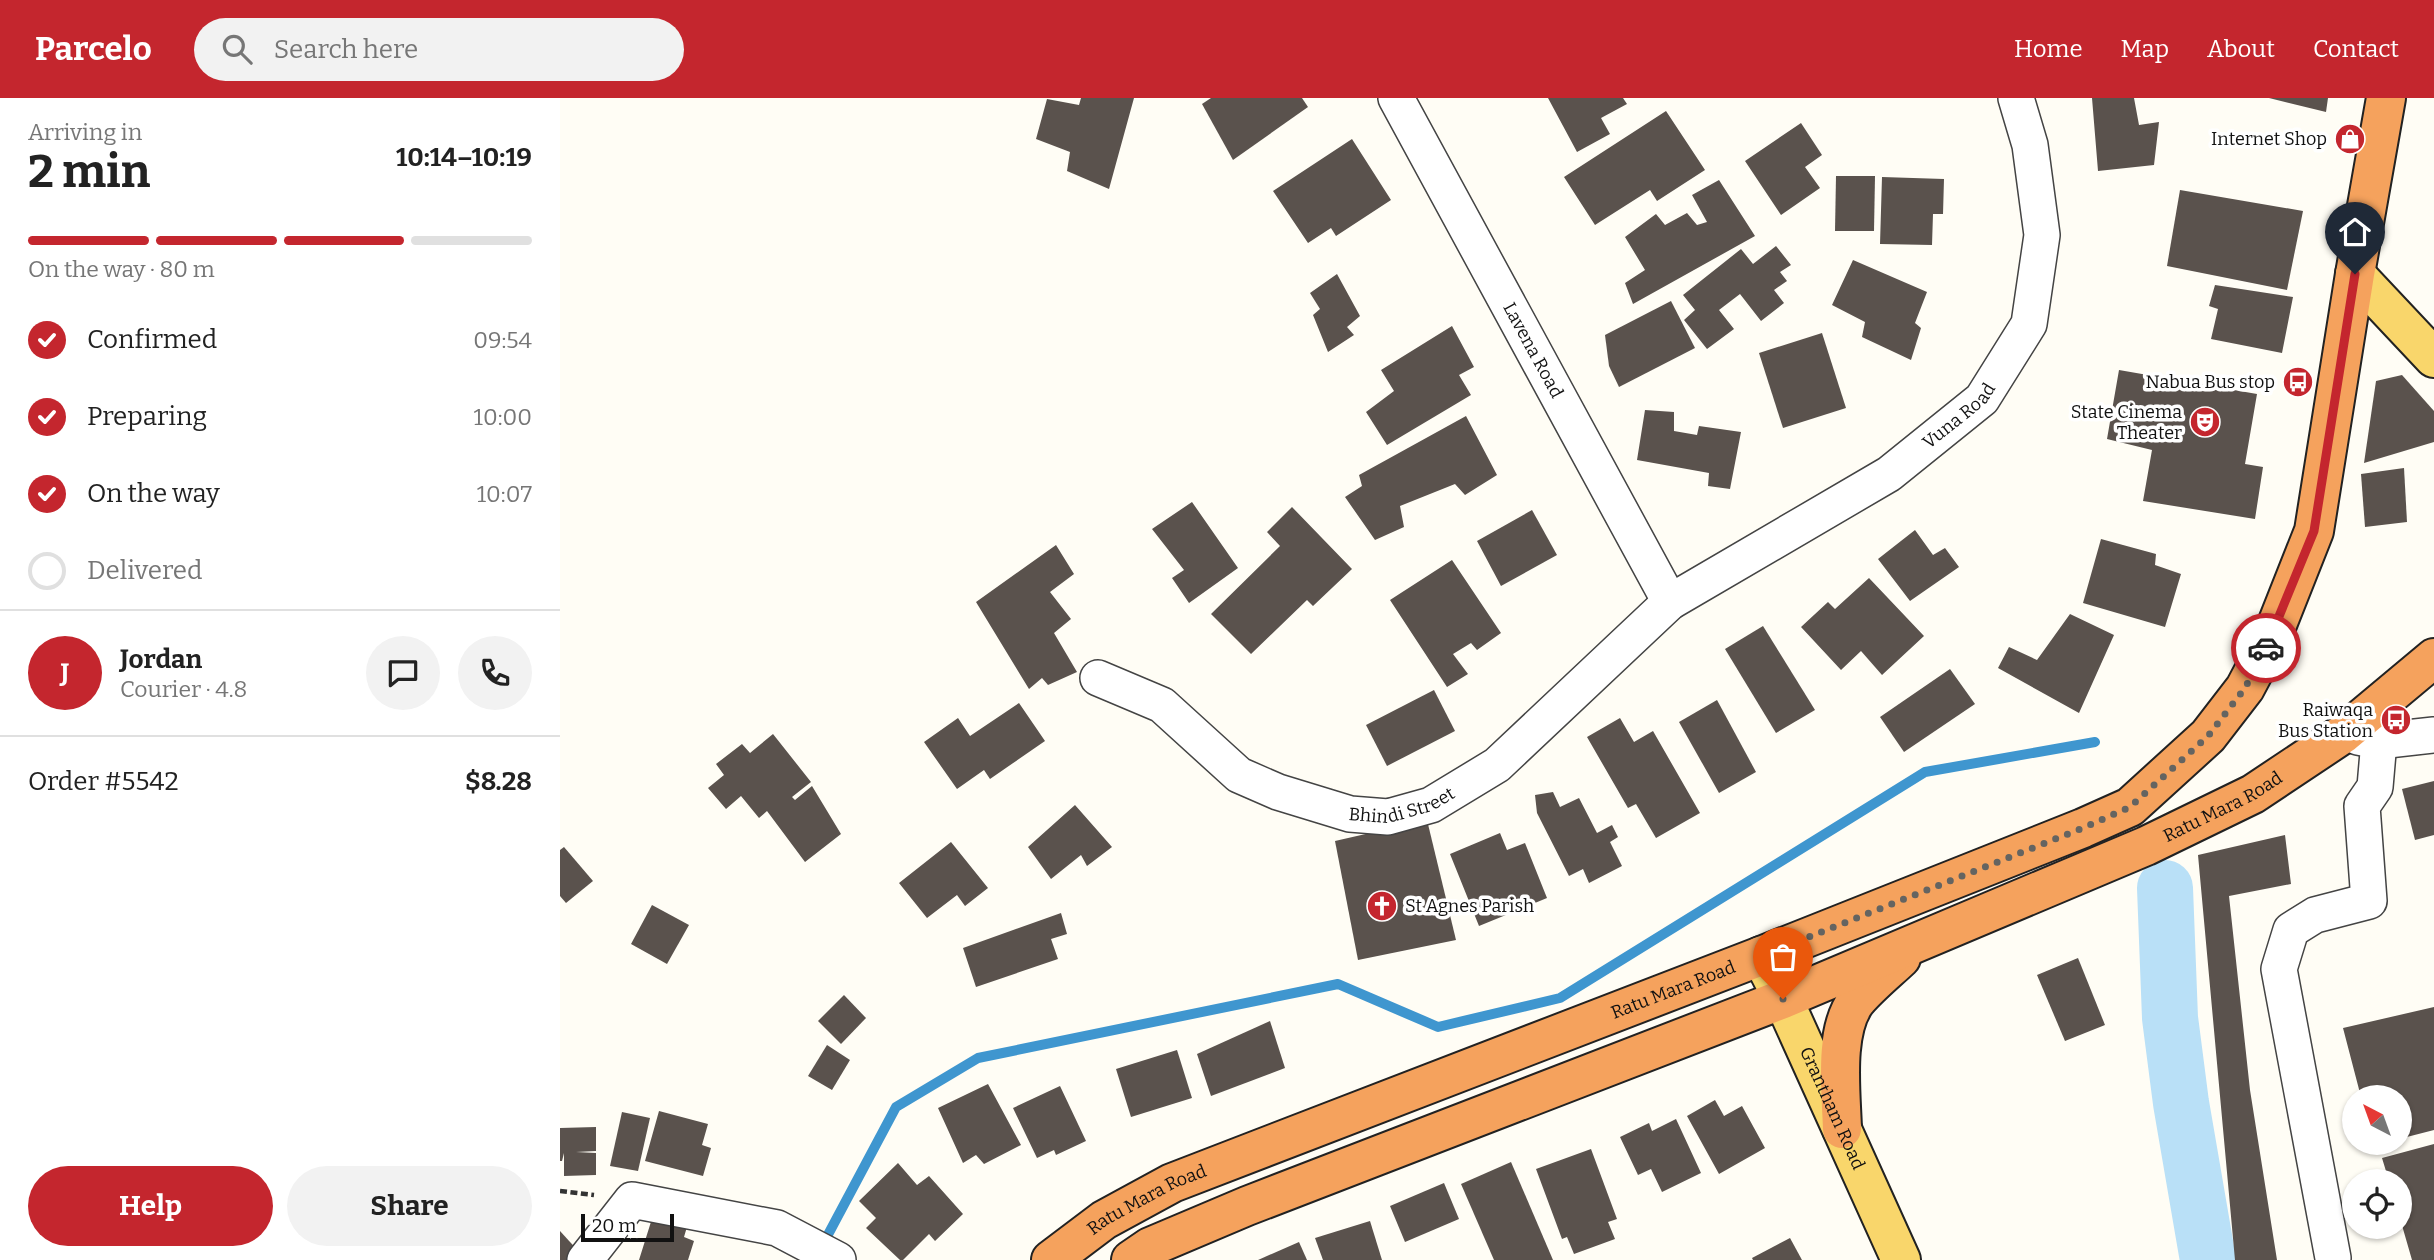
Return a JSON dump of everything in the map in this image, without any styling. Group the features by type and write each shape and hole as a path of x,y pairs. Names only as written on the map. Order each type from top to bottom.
{"highway":[{"name":"Ratu Mara Road","path":"1051,1260 1104,1220 1172,1183 1761,956 2130,807 2208,736 2245,688 2267,647 2314,531 2386,98"},
{"name":"Ratu Mara Road","path":"1131,1260 1150,1247 1247,1206 1783,999 2146,846 2361,737 2434,658"},
{"path":"1842,1129 1841,1046 1847,1019 1856,1001 1917,942"}],"main road":[{"path":"2355,274 2434,358"},
{"name":"Grantham Road","path":"1761,956 1901,1260"}],"street":[{"name":"Lavena Road","path":"1396,98 1670,602"},
{"name":"Vuna Road","path":"1670,602 1889,474 1982,399 2029,324 2042,235 2030,145 2016,98"},
{"name":"Bhindi Street","path":"1098,678 1162,705 1239,775 1278,792 1350,814 1388,817 1431,805 1497,765 1670,602"},
{"path":"2333,1258 2279,969 2291,930 2315,915 2369,901 2362,806 2375,787 2361,737 2434,735"},
{"path":"585,1260 632,1200 777,1228 838,1260"}],"building":[{"path":"1081,98 1134,98 1109,189 1067,171 1070,152 1036,139 1047,99 1079,105"},
{"path":"1211,98 1302,98 1308,107 1233,160 1202,104"},
{"path":"1548,98 1623,98 1627,104 1601,118 1610,134 1577,152"},
{"path":"2092,98 2134,98 2139,125 2159,122 2154,165 2098,171"},
{"path":"2269,98 2328,98 2326,112"},
{"path":"1666,111 1705,170 1657,201 1650,190 1595,225 1564,177"},
{"path":"1801,123 1822,155 1805,167 1820,188 1781,215 1745,161"},
{"path":"1352,139 1391,200 1336,236 1331,228 1308,243 1273,191"},
{"path":"1836,176 1875,176 1874,231 1835,231"},
{"path":"1882,177 1944,179 1943,214 1933,214 1932,245 1880,244"},
{"path":"1719,180 1755,236 1633,304 1625,283 1645,270 1625,237 1656,214 1665,225 1687,213 1697,225 1707,222 1692,195"},
{"path":"2180,190 2303,211 2287,290 2167,266"},
{"path":"1776,246 1791,265 1780,272 1787,281 1774,290 1784,303 1761,321 1740,294 1719,310 1734,329 1707,349 1684,320 1695,310 1683,295 1741,249 1753,264"},
{"path":"1853,260 1927,292 1915,323 1921,328 1911,360 1862,337 1865,322 1832,305"},
{"path":"1337,274 1360,316 1347,327 1354,335 1328,352 1313,315 1320,309 1310,293"},
{"path":"2215,285 2293,297 2282,353 2211,339 2218,309 2209,306"},
{"path":"1671,301 1695,348 1619,387 1609,366 1605,335"},
{"path":"1452,326 1474,367 1459,375 1471,395 1387,445 1366,412 1394,391 1381,370"},
{"path":"1822,333 1846,408 1783,428 1759,353"},
{"path":"2119,370 2257,394 2245,464 2263,467 2255,519 2143,501 2152,450 2107,439"},
{"path":"2402,375 2434,411 2434,442 2364,463 2376,381"},
{"path":"1645,410 1674,412 1674,431 1697,435 1699,426 1741,432 1730,489 1708,486 1709,473 1637,460"},
{"path":"1466,416 1497,475 1465,495 1455,484 1400,506 1404,527 1375,540 1345,497 1362,486 1359,475"},
{"path":"2404,468 2407,522 2365,527 2361,474"},
{"path":"1192,502 1238,568 1189,603 1172,578 1184,570 1152,529"},
{"path":"1292,507 1352,569 1313,606 1307,600 1251,654 1211,614 1280,546 1267,532"},
{"path":"1532,510 1557,555 1501,586 1477,541"},
{"path":"1915,530 1933,555 1945,548 1959,567 1910,601 1878,559"},
{"path":"2101,539 2156,554 2155,565 2181,574 2165,627 2083,603"},
{"path":"1056,545 1074,574 1050,592 1071,619 1054,633 1077,672 1048,685 1042,678 1029,689 976,602"},
{"path":"1452,560 1501,633 1477,650 1471,643 1453,654 1468,674 1447,687 1390,600"},
{"path":"1869,578 1924,636 1882,675 1861,651 1841,670 1801,627 1828,602 1835,609"},
{"path":"2070,614 2114,635 2079,713 1998,668 2009,647 2037,660"},
{"path":"1763,626 1815,710 1776,733 1725,649"},
{"path":"1950,669 1975,704 1904,752 1880,717"},
{"path":"1434,690 1455,731 1387,766 1366,725"},
{"path":"1717,700 1756,772 1719,793 1679,722"},
{"path":"1019,703 1045,741 990,779 984,770 957,789 924,742 958,718 970,736"},
{"path":"1620,718 1634,742 1653,731 1700,813 1656,838 1636,804 1628,808 1587,737"},
{"path":"773,734 811,782 792,797 795,800 812,786 841,834 805,862 767,811 759,818 741,796 726,809 708,788 724,775 716,764 742,744 750,753"},
{"path":"2434,781 2434,835 2415,840 2402,789"},
{"path":"1553,792 1560,807 1579,798 1597,833 1612,825 1618,837 1610,842 1622,866 1589,883 1583,869 1569,876 1537,813 1535,795"},
{"path":"1075,805 1112,847 1087,866 1081,855 1051,879 1028,847"},
{"path":"1427,820 1456,940 1358,960 1335,841"},
{"path":"1500,833 1507,850 1525,843 1547,898 1479,926 1450,854"},
{"path":"2285,835 2291,884 2229,896 2250,1090 2277,1260 2235,1260 2198,855"},
{"path":"951,842 988,888 965,906 957,895 927,918 899,883"},
{"path":"564,847 593,881 566,903 560,896 560,850"},
{"path":"652,905 689,925 667,964 631,944"},
{"path":"1061,913 1067,934 1051,939 1058,959 976,987 963,948"},
{"path":"2078,958 2105,1025 2065,1041 2037,975"},
{"path":"844,995 866,1018 841,1044 818,1021"},
{"path":"2434,1007 2434,1130 2412,1136 2412,1085 2358,1085 2343,1028"},
{"path":"1270,1021 1285,1068 1211,1096 1197,1054"},
{"path":"827,1045 850,1060 832,1090 808,1076"},
{"path":"1177,1050 1192,1098 1131,1117 1116,1069"},
{"path":"988,1084 1021,1145 984,1164 976,1155 963,1163 938,1108"},
{"path":"1060,1086 1086,1141 1056,1155 1054,1150 1037,1158 1013,1108"},
{"path":"1715,1100 1724,1116 1742,1106 1765,1148 1719,1174 1687,1116"},
{"path":"659,1111 708,1124 702,1145 711,1148 703,1176 645,1161"},
{"path":"622,1112 650,1118 638,1171 610,1166"},
{"path":"1676,1119 1701,1173 1662,1192 1651,1169 1638,1175 1620,1137 1649,1123 1652,1131"},
{"path":"596,1127 596,1151 576,1152 596,1153 596,1175 564,1176 564,1153 560,1161 560,1128"},
{"path":"2434,1144 2434,1260 2412,1260 2406,1239 2412,1239 2412,1169 2385,1169 2382,1158 2412,1155 2412,1150"},
{"path":"1591,1149 1617,1219 1608,1222 1615,1239 1574,1254 1567,1237 1562,1239 1536,1169"},
{"path":"1511,1162 1553,1260 1494,1260 1461,1184"},
{"path":"898,1163 917,1185 929,1176 963,1214 935,1241 929,1234 903,1260 866,1228 876,1218 859,1201"},
{"path":"1444,1183 1459,1219 1405,1242 1390,1206"},
{"path":"655,1209 689,1220 684,1237 694,1241 688,1260 639,1260"},
{"path":"1370,1221 1382,1260 1323,1260 1315,1238"},
{"path":"560,1231 581,1254 575,1260 560,1260"},
{"path":"1790,1238 1802,1260 1753,1260 1752,1258"},
{"path":"1299,1242 1307,1260 1258,1260"}],"waterway":[{"path":"823,1244 896,1107 978,1058 1338,984 1438,1027 1560,998 1925,772 2095,742"},
{"path":"2165,888 2170,1018 2181,1103 2208,1260"}],"way so far":[{"path":"1783,999 1761,956 2130,807 2208,736 2245,688 2266,648"}],"place":[{"name":"Internet Shop","path":"2350,139"},
{"name":"Nabua Bus stop","path":"2298,382"},
{"name":"State Cinema Theater","path":"2205,422"},
{"name":"Raiwaqa Bus Station","path":"2396,720"},
{"name":"St Agnes Parish","path":"1382,906"}],"route":[{"path":"2266,648 2314,531 2355,274"}]}
